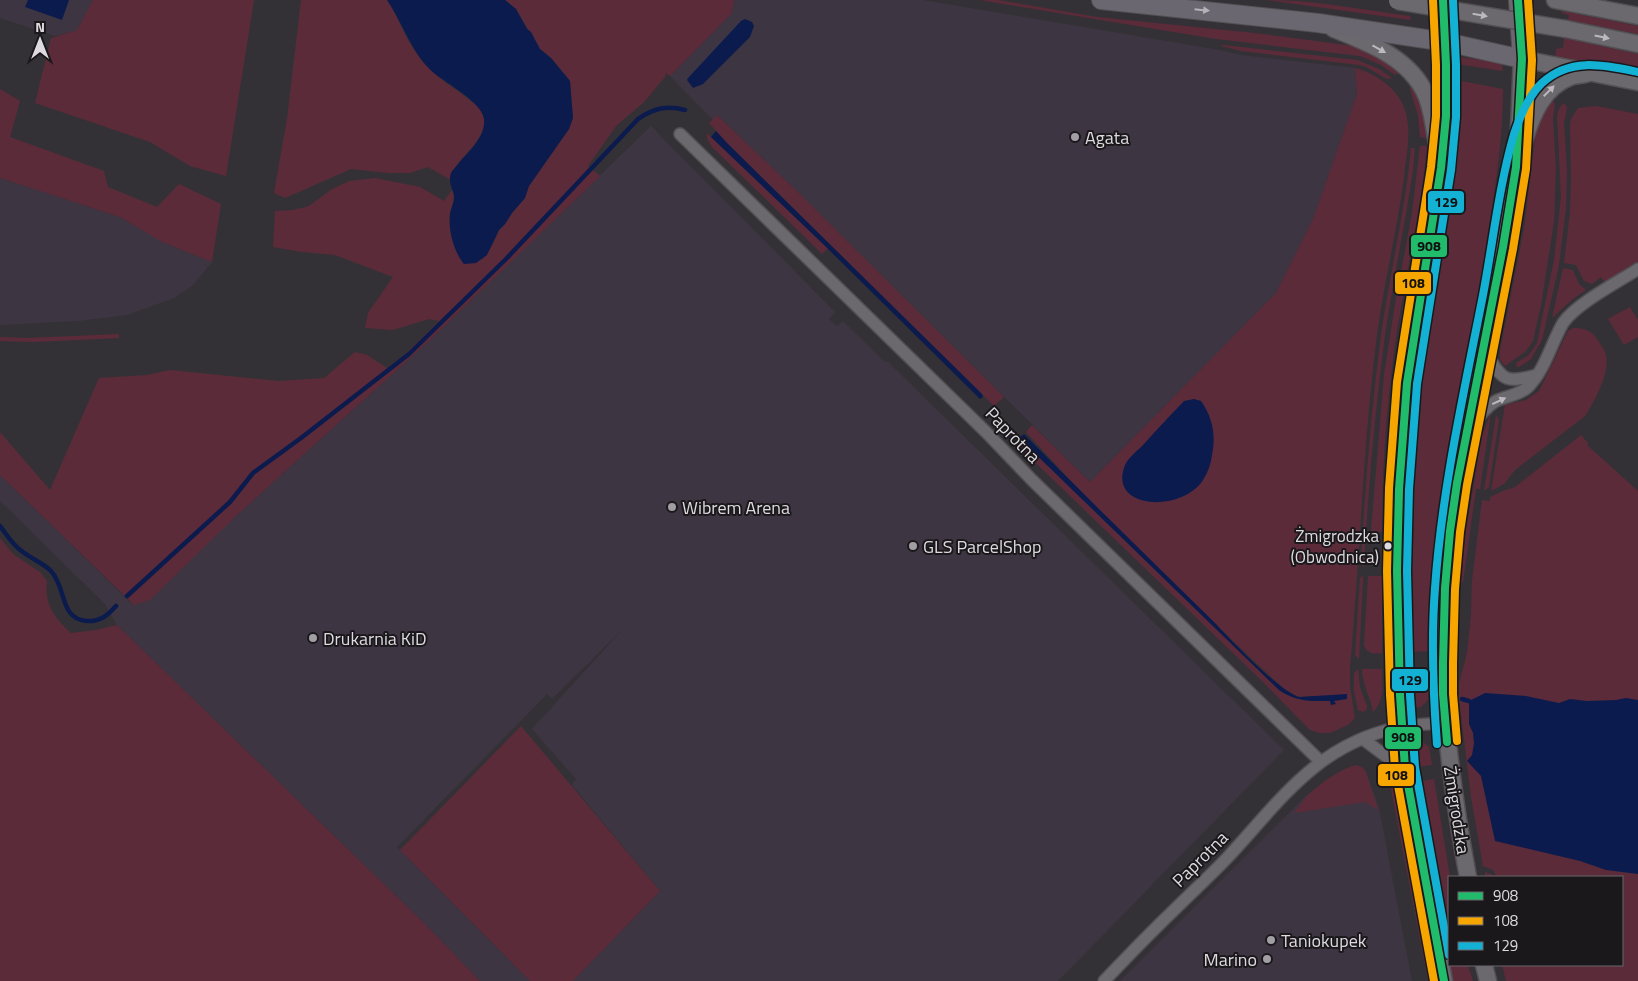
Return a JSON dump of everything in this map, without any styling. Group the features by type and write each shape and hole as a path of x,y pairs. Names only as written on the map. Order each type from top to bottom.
{"main road":[{"path":"1101,0 1318,23 1446,42 1638,82"},
{"path":"1395,0 1566,29 1638,44"},
{"path":"1443,0 1446,42 1446,116 1441,168 1406,383 1399,489 1398,655 1407,778 1444,981"},
{"name":"Żmigrodzka","path":"1468,876 1452,781 1445,723 1442,663 1445,588 1450,531 1466,435 1516,167 1522,59 1518,0"},
{"path":"1559,1 1638,16"},
{"path":"1318,23 1378,47 1393,57 1416,79 1426,93 1430,105 1441,168"},
{"path":"1516,167 1530,119 1546,93 1570,77 1592,73"},
{"path":"1484,966 1488,981"}],"street":[{"name":"Paprotna","path":"680,134 1320,761"},
{"path":"1466,435 1488,406 1527,389 1537,375 1566,319 1581,306 1638,269"},
{"path":"1483,349 1497,370 1507,379 1518,380 1537,375"},
{"name":"Paprotna","path":"1104,981 1228,857 1289,789 1320,761 1335,751 1362,739 1402,726 1445,723"},
{"path":"1362,739 1395,763 1407,778"}],"shaded area":[{"path":"0,0 93,0 77,30 55,36 0,18"},
{"path":"93,0 254,0 226,176 190,166 150,142 35,103 51,38 77,30"},
{"path":"301,0 387,0 413,48 423,62 478,107 484,117 484,127 474,145 459,162 451,180 428,167 410,173 351,169 285,198 274,193 287,119"},
{"path":"505,0 734,0 732,13 670,76 666,73 665,77 644,102 616,126 588,166 600,176 428,342 234,518 150,600 134,605 0,475 0,432 50,490 99,378 147,375 170,370 279,381 324,378 355,352 367,355 387,368 403,356 439,321 429,319 393,330 365,328 368,313 393,277 335,255 273,247 275,211 293,210 309,206 332,189 349,181 375,178 420,187 444,201 452,190 450,227 452,241 457,253 464,264 483,259 493,244 499,230 525,198 529,186 569,129 573,118 570,81 551,58 540,49 516,9"},
{"path":"734,0 923,0 1241,55 1355,68 1357,94 1313,219 1276,293 1090,482 800,194 717,115 713,120 670,76 732,13"},
{"path":"980,0 998,0 1097,17 1254,33 1354,46 1369,50 1401,70 1395,75 1381,65 1360,56 1216,39"},
{"path":"1267,0 1339,6 1410,16 1411,20"},
{"path":"1562,11 1638,26 1638,34 1568,20 1569,15 1562,13"},
{"path":"1564,38 1638,54 1638,77 1555,62 1556,49 1563,48"},
{"path":"1221,46 1357,60 1379,69 1392,78 1387,79 1359,65 1241,51"},
{"path":"1461,57 1499,63 1502,65 1503,71 1457,64"},
{"path":"1355,68 1371,74 1385,83 1402,102 1407,118 1408,144 1401,198 1377,335 1368,418 1350,667 1350,687 1355,718 1348,725 1330,733 1320,733 1310,730 1263,682 1016,444 1019,438 1279,690 1298,699 1330,701 1331,705 1334,702 1317,696 1299,697 1283,688 1080,491 1026,432 1032,425 1090,482 1276,293 1313,219 1357,94"},
{"path":"1456,80 1503,89 1498,168 1485,255 1481,307 1440,538 1433,651 1408,652 1408,528 1411,452 1419,360 1453,158"},
{"path":"1412,83 1423,106 1427,138 1420,137 1418,115 1410,89"},
{"path":"0,89 20,101 10,137 104,171 108,187 157,207 179,184 221,204 212,262 162,242 120,217 0,178"},
{"path":"1550,97 1555,104 1553,119 1556,169 1554,222 1541,305 1533,341 1526,351 1505,366 1500,360 1500,351 1524,229 1537,122"},
{"path":"1564,103 1567,107 1564,124 1567,170 1566,209 1559,265 1542,340 1531,359 1517,367 1516,363 1529,355 1537,343 1554,260 1561,197 1557,115"},
{"path":"1596,106 1638,114 1638,261 1605,282 1601,277 1592,284 1584,281 1576,265 1564,263 1570,212 1571,119 1578,108"},
{"path":"717,115 800,194 1004,397 994,406 727,143 709,123"},
{"path":"651,126 835,312 829,319 837,326 843,321 885,362 887,361 1284,750 1058,981 573,981 660,891 572,785 576,779 532,729 623,629 552,699 547,694 397,847 530,981 480,981 424,923 117,625 105,604 0,501 0,475 133,605 234,518 428,342"},
{"path":"706,133 828,248 822,254 712,147"},
{"path":"1420,146 1427,146 1390,381 1384,456 1382,532 1371,531 1384,375 1412,213"},
{"path":"1411,148 1415,148 1413,170 1385,335 1372,450 1364,566 1362,566 1366,477 1377,363"},
{"path":"0,178 120,217 162,242 212,262 192,286 174,298 127,315 78,321 0,325"},
{"path":"1563,268 1573,270 1579,284 1586,290 1552,318"},
{"path":"1630,307 1638,320 1638,337 1624,345 1608,319"},
{"path":"1573,328 1584,329 1592,333 1605,354 1606,371 1597,395 1585,416 1515,470 1504,484 1491,491 1505,405 1526,400 1539,391 1568,331"},
{"path":"119,334 119,338 34,342 0,341 0,337 26,338"},
{"path":"1491,413 1480,489 1476,489 1463,582 1461,582 1465,537 1482,436"},
{"path":"1496,415 1499,420 1489,487 1484,491"},
{"path":"1581,435 1588,443 1587,445 1638,491 1638,981 1506,981 1502,966 1623,966 1623,876 1496,876 1493,870 1483,866 1471,797 1459,698 1459,683 1467,653 1472,581 1482,500 1490,501 1490,497 1515,487"},
{"path":"0,538 13,554 40,572 47,581 46,589 49,604 55,616 71,633 117,625 424,923 480,981 0,981"},
{"path":"1362,576 1359,659 1355,655 1360,578"},
{"path":"1368,576 1382,576 1382,653 1371,653 1364,645"},
{"path":"1434,668 1428,700 1421,707 1413,708 1410,701 1409,669"},
{"path":"1358,669 1360,688 1367,706 1367,709 1363,712 1358,710 1354,691 1354,673"},
{"path":"1362,669 1382,669 1381,697 1373,712 1363,680"},
{"path":"521,726 660,891 573,981 530,981 400,850"},
{"path":"1423,742 1429,747 1432,765 1415,767 1414,748 1417,743"},
{"path":"1356,765 1366,772 1379,808 1412,981 1120,981 1307,795 1332,777"},
{"path":"1356,765 1363,768 1366,772 1378,810 1365,802 1294,813 1307,796 1319,785 1337,773"},
{"path":"1434,779 1450,876 1448,876 1448,956 1419,802 1417,782"},
{"path":"1396,785 1434,981 1428,981 1391,789"},
{"path":"1485,872 1496,876 1485,876"},
{"path":"1450,966 1468,966 1473,981 1453,981"}],"water":[{"path":"28,0 69,0 62,20 25,7"},
{"path":"387,0 505,0 516,9 540,49 551,58 570,81 573,118 569,129 529,186 525,198 499,230 487,255 476,263 464,264 452,240 450,214 454,195 450,179 452,171 471,149 482,132 484,119 482,113 471,100 434,73 419,57"},
{"path":"745,19 752,22 754,26 750,37 703,84 693,88 687,80 688,78"},
{"path":"716,131 983,397 980,399 822,243 711,137"},
{"path":"1194,399 1201,401 1205,407 1211,420 1213,434 1212,458 1205,477 1193,491 1179,498 1164,502 1149,502 1136,498 1127,491 1122,480 1126,462 1184,401"},
{"path":"1024,434 1243,652 1280,686 1299,697 1347,694 1347,699 1334,701 1336,704 1331,705 1330,701 1298,699 1279,690 1019,438"},
{"path":"1485,693 1526,696 1559,703 1570,699 1587,701 1626,698 1638,700 1638,874 1606,870 1580,861 1495,841 1481,776 1467,761 1472,755 1474,743 1473,733 1469,724 1469,701"}],"waterway":[{"path":"127,596 230,502 253,473 409,354 506,259 638,119 650,112 666,108 685,110"},
{"path":"0,526 16,547 51,571 72,615 87,621 96,620 107,615 116,606"},
{"path":"1462,699 1469,701"}],"transit line":[{"name":"108","path":"1433,0 1436,116 1431,167 1397,382 1389,488 1387,571 1390,695 1395,769 1434,981"},
{"name":"908","path":"1443,0 1446,116 1441,168 1407,383 1399,489 1397,571 1400,695 1405,768 1444,981"},
{"name":"129","path":"1448,949 1415,767 1410,695 1407,571 1409,489 1417,384 1451,170 1456,117 1453,0"},
{"name":"908","path":"1447,742 1443,694 1443,663 1445,588 1450,531 1457,483 1503,247 1516,167 1522,59 1518,0"},
{"name":"108","path":"1457,741 1453,694 1453,663 1455,589 1460,532 1467,485 1513,249 1526,169 1532,60 1528,0"},
{"name":"129","path":"1437,744 1433,627 1438,551 1454,441 1483,295 1500,194 1514,134 1522,113 1537,88 1564,69 1588,65 1638,72"}],"place":[{"name":"Agata","path":"1075,137"},
{"name":"Wibrem Arena","path":"672,507"},
{"name":"GLS ParcelShop","path":"913,546"},
{"name":"Żmigrodzka (Obwodnica)","path":"1388,546"},
{"name":"Drukarnia KiD","path":"313,638"},
{"name":"Taniokupek","path":"1271,940"},
{"name":"Marino","path":"1267,959"}]}
